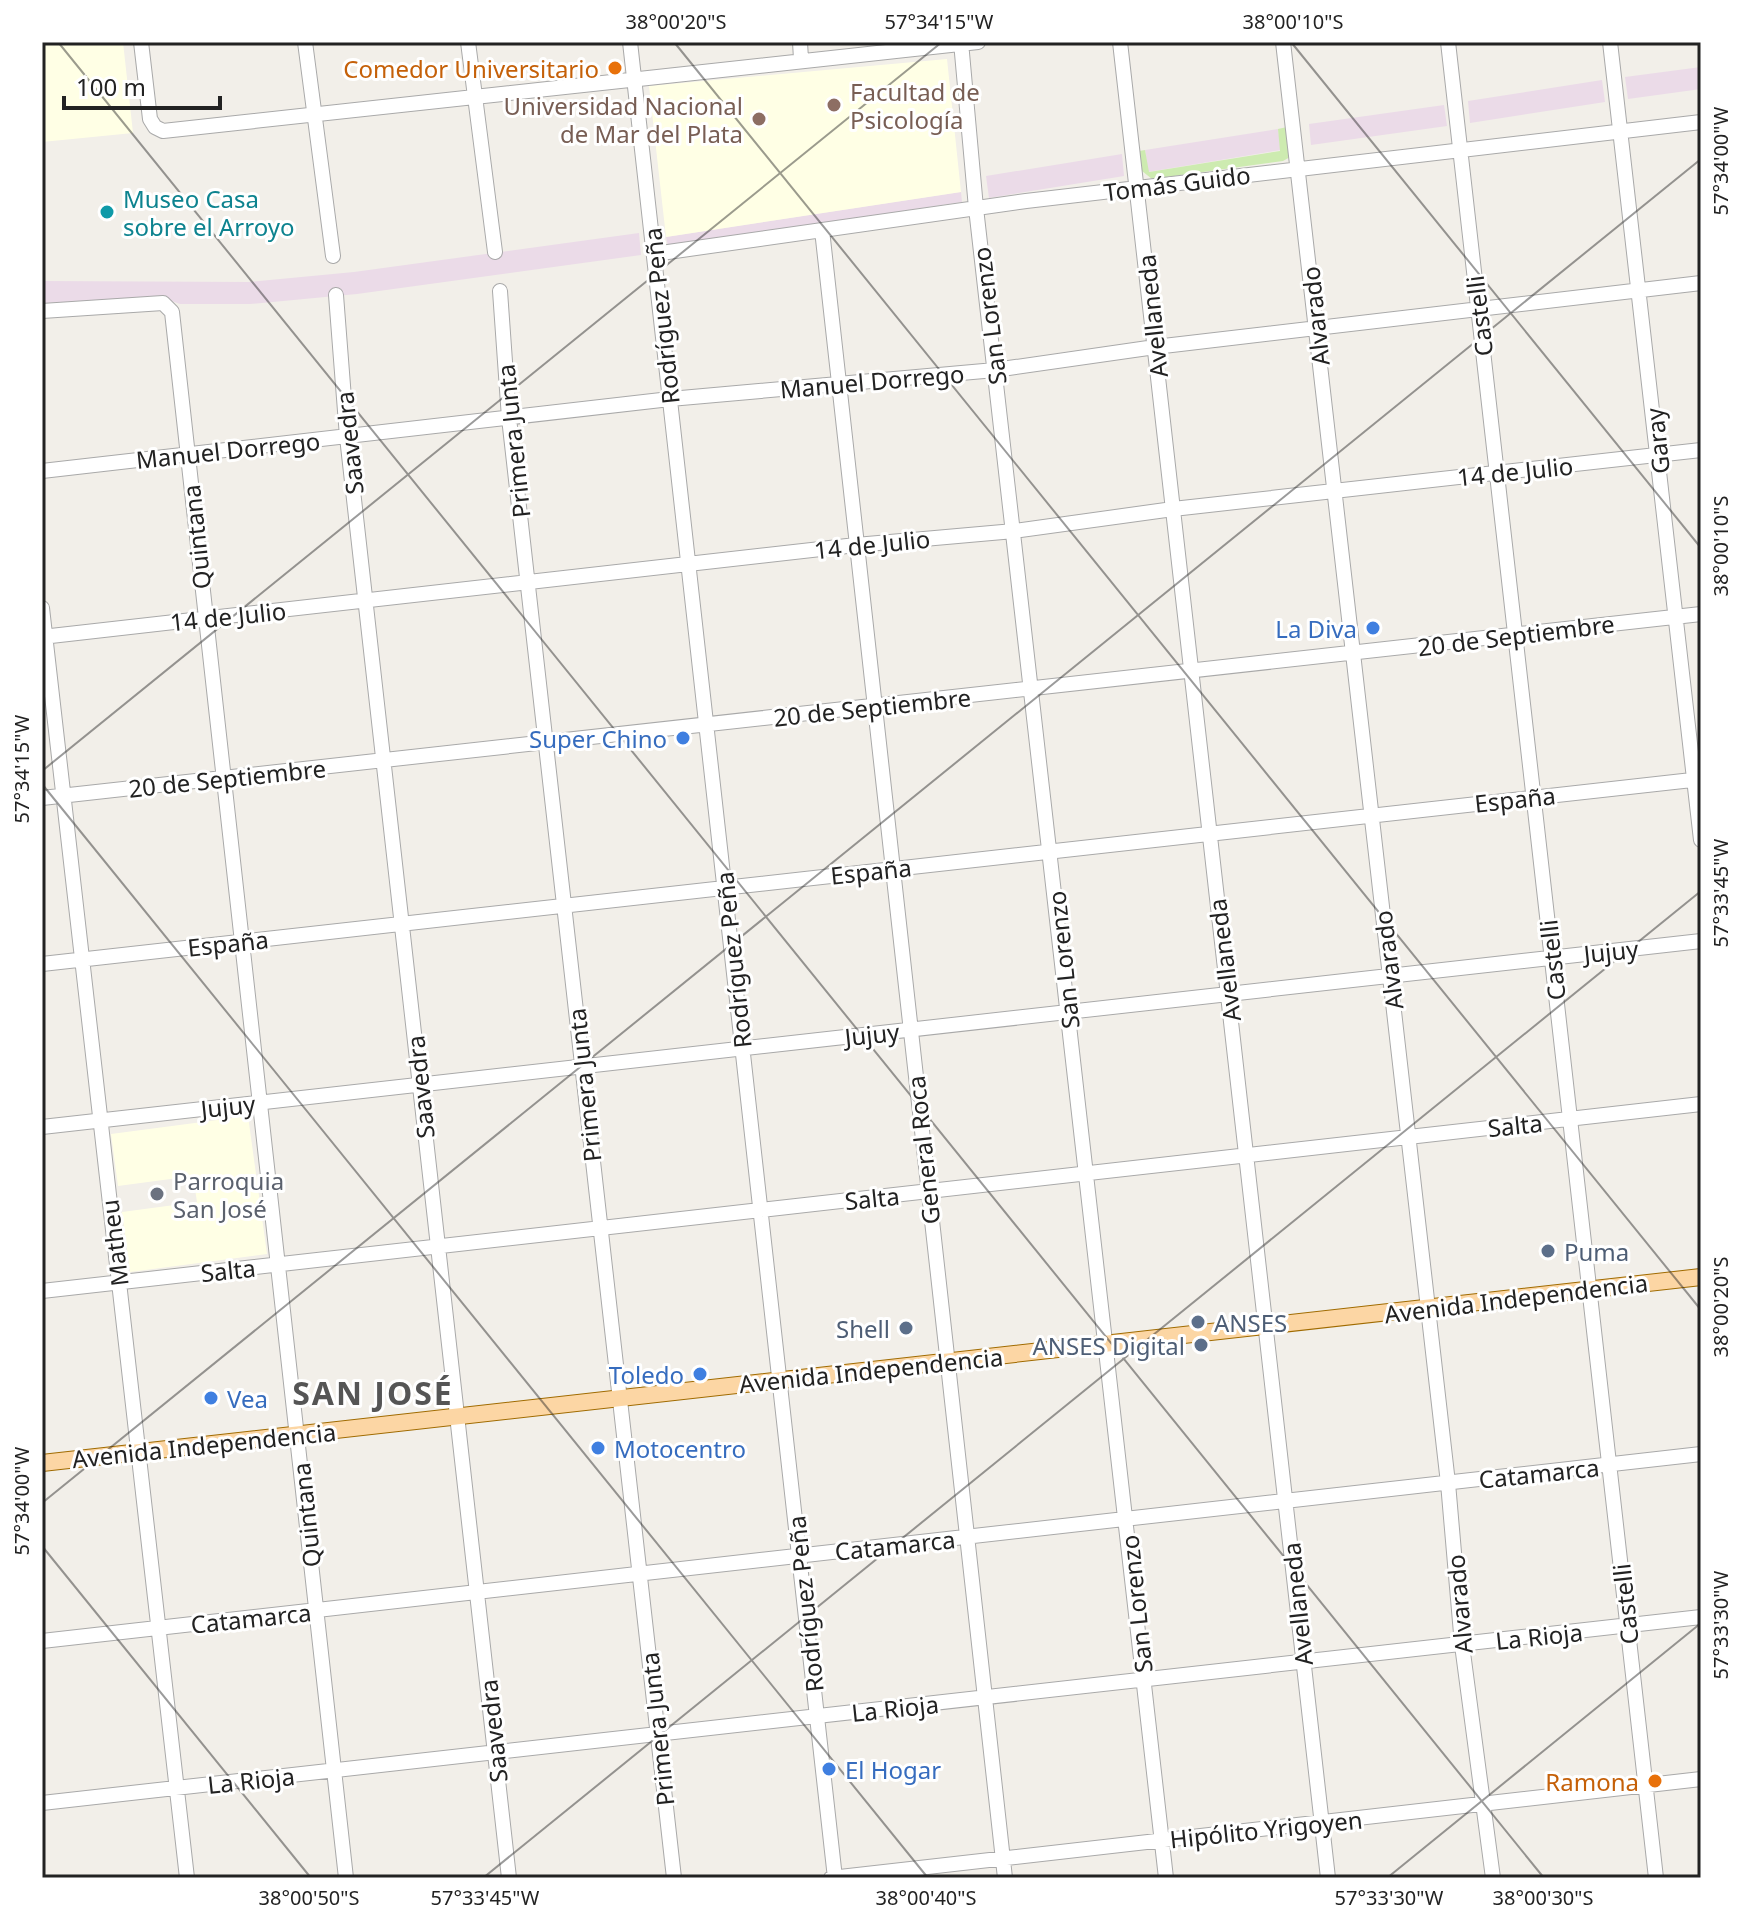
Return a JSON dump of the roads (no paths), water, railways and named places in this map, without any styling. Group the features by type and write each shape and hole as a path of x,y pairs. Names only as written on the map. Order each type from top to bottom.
{"main road":[{"name":"Avenida Independencia","path":"42,1463 1701,1277"}],"street":[{"path":"141,42 150,119 155,127 163,131 634,77 978,42"},
{"path":"305,42 333,256"},
{"path":"468,42 495,252"},
{"name":"Rodríguez Peña","path":"630,42 834,1878"},
{"path":"800,42 801,59"},
{"name":"Avellaneda","path":"1120,42 1328,1878"},
{"name":"Alvarado","path":"1283,42 1448,1483 1462,1645 1493,1878"},
{"name":"Castelli","path":"1448,42 1656,1878"},
{"name":"Garay","path":"1610,42 1698,779 1701,840"},
{"name":"San Lorenzo","path":"961,43 976,208 1166,1878"},
{"name":"Tomás Guido","path":"654,254 1138,187 1460,147 1701,122"},
{"name":"General Roca","path":"822,230 1005,1878"},
{"name":"Manuel Dorrego","path":"42,471 670,399 995,370 1155,347 1701,283"},
{"name":"Primera Junta","path":"500,291 509,418 674,1878"},
{"name":"Saavedra","path":"336,295 347,437 509,1878"},
{"name":"Quintana","path":"42,311 157,303 167,305 172,312 346,1878"},
{"name":"14 de Julio","path":"44,636 856,545 1014,531 1173,509 1701,450"},
{"name":"Matheu","path":"42,608 187,1878"},
{"name":"20 de Septiembre","path":"42,798 1701,614"},
{"name":"España","path":"42,964 1698,779"},
{"name":"Jujuy","path":"42,1127 1701,941"},
{"name":"Salta","path":"42,1291 1701,1104"},
{"name":"Catamarca","path":"42,1641 1701,1454"},
{"name":"La Rioja","path":"42,1803 1701,1617"},
{"name":"Hipólito Yrigoyen","path":"834,1878 1701,1779"}],"place":[{"name":"Comedor Universitario","path":"615,68"},
{"name":"Facultad de Psicología","path":"834,105"},
{"name":"Universidad Nacional de Mar del Plata","path":"759,119"},
{"name":"Museo Casa sobre el Arroyo","path":"107,212"},
{"name":"La Diva","path":"1373,628"},
{"name":"Super Chino","path":"683,738"},
{"name":"Parroquia San José","path":"157,1194"},
{"name":"Puma","path":"1548,1251"},
{"name":"ANSES","path":"1198,1322"},
{"name":"Shell","path":"906,1328"},
{"name":"ANSES Digital","path":"1201,1345"},
{"name":"Toledo","path":"700,1374"},
{"name":"Vea","path":"211,1398"},
{"name":"Motocentro","path":"598,1448"},
{"name":"El Hogar","path":"829,1769"},
{"name":"Ramona","path":"1655,1781"}],"district":[{"name":"SAN JOSÉ","path":"373,1392"}]}
